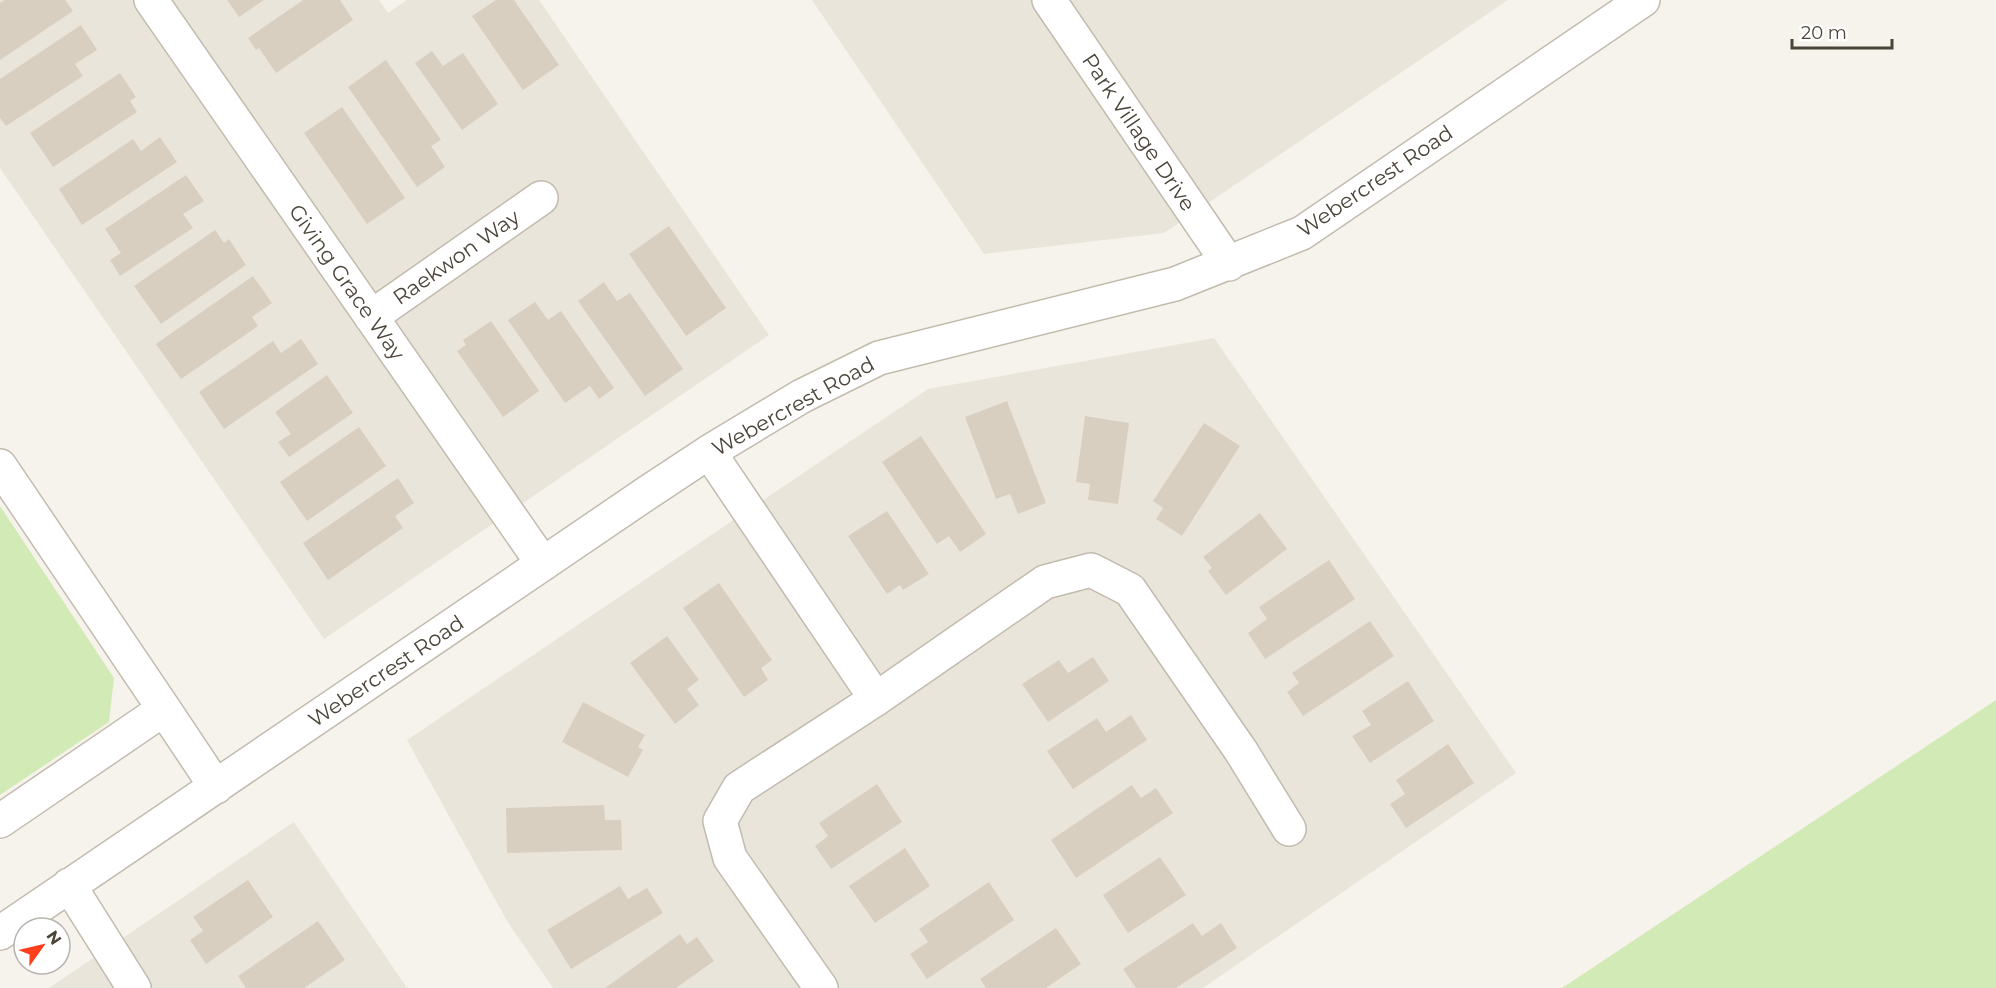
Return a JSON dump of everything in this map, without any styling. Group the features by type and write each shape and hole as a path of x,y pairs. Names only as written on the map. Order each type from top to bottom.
{"street":[{"name":"Giving Grace Way","path":"151,0 543,564"},
{"name":"Park Village Drive","path":"1049,0 1228,264"},
{"name":"Webercrest Road","path":"0,933 709,452 802,396 879,358 1175,284 1302,232 1642,0"},
{"name":"Raekwon Way","path":"371,317 542,198"},
{"path":"709,452 876,699"},
{"path":"0,466 216,787"},
{"path":"821,988 730,858 720,821 739,788 876,699 1046,582 1091,570 1130,590 1241,751 1289,829"},
{"path":"0,821 164,709"},
{"path":"69,885 134,988"}],"shaded area":[{"path":"0,0 379,0 388,13 407,0 539,0 769,335 324,639 0,168"},
{"path":"812,0 1508,0 1164,233 984,254"},
{"path":"1214,338 1516,773 1203,988 553,988 507,921 407,740 928,389"},
{"path":"294,822 407,988 49,988 67,976 72,976 72,972"}],"green space":[{"path":"0,506 114,678 109,722 0,795"},
{"path":"1996,700 1996,988 1562,988"}],"building":[{"path":"5,0 65,0 73,11 0,60 0,3"},
{"path":"227,0 264,0 239,17"},
{"path":"303,0 340,0 353,20 276,73 259,48 256,50 248,38"},
{"path":"496,0 514,0 559,65 523,90 472,16"},
{"path":"81,25 97,50 75,64 83,76 6,126 0,118 0,79"},
{"path":"432,51 443,66 463,53 498,104 462,130 415,63"},
{"path":"386,60 441,140 431,146 445,167 417,187 348,87"},
{"path":"120,73 136,97 130,101 137,112 53,167 30,133"},
{"path":"342,107 405,198 367,224 304,133"},
{"path":"160,137 177,162 82,225 59,189 133,139 141,151"},
{"path":"186,175 204,201 183,214 193,228 120,276 110,260 121,253 105,229"},
{"path":"669,226 726,308 686,336 629,254"},
{"path":"215,230 224,243 229,239 246,265 161,324 134,286"},
{"path":"253,276 272,303 252,317 258,326 181,379 156,344"},
{"path":"604,282 617,301 630,293 683,369 645,396 578,301"},
{"path":"535,302 548,320 561,311 614,388 599,399 590,386 565,403 508,320"},
{"path":"491,321 539,391 503,417 457,351 466,345 463,340"},
{"path":"301,339 318,364 224,429 199,392 273,341 281,353"},
{"path":"327,375 353,413 289,457 278,442 291,434 275,412"},
{"path":"1007,401 1046,503 1018,514 1010,494 996,499 965,417"},
{"path":"1085,416 1129,423 1118,504 1088,500 1090,484 1076,482"},
{"path":"1204,423 1240,446 1182,536 1156,519 1163,508 1153,501"},
{"path":"359,427 386,466 307,521 280,482"},
{"path":"921,436 986,534 960,552 949,536 937,544 882,462"},
{"path":"398,478 414,503 395,516 403,528 328,580 303,543"},
{"path":"887,511 929,574 903,590 900,585 887,594 848,536"},
{"path":"1260,513 1287,549 1226,595 1208,571 1212,568 1203,557"},
{"path":"1329,560 1355,599 1265,659 1248,633 1267,619 1259,607"},
{"path":"719,583 772,660 761,668 768,680 744,697 683,608"},
{"path":"1370,621 1394,656 1303,716 1287,692 1299,683 1292,673"},
{"path":"667,636 699,680 687,689 699,705 675,724 630,663"},
{"path":"1093,657 1109,681 1048,722 1022,684 1059,660 1068,673"},
{"path":"1408,681 1434,721 1370,763 1352,736 1371,725 1362,711"},
{"path":"583,702 645,735 638,747 643,750 628,777 562,742"},
{"path":"1131,715 1147,740 1073,789 1047,751 1097,718 1106,732"},
{"path":"1448,744 1474,783 1406,828 1390,804 1405,794 1396,780"},
{"path":"877,784 902,822 831,869 815,846 828,836 819,823"},
{"path":"1132,785 1141,798 1156,788 1173,813 1076,878 1051,840"},
{"path":"604,805 605,820 621,820 622,850 507,853 506,808"},
{"path":"905,848 930,886 875,923 849,886"},
{"path":"1160,857 1186,895 1128,933 1103,895"},
{"path":"248,880 273,917 206,964 190,940 203,931 193,917"},
{"path":"989,882 1014,920 927,979 910,954 928,942 919,929"},
{"path":"620,886 628,899 647,888 663,913 571,969 547,930"},
{"path":"318,921 345,960 304,988 246,988 238,976"},
{"path":"1193,923 1202,936 1221,923 1237,948 1176,988 1136,988 1123,969"},
{"path":"1056,928 1081,964 1046,988 986,988 980,979"},
{"path":"680,934 687,944 697,937 714,961 676,988 605,988"}]}
